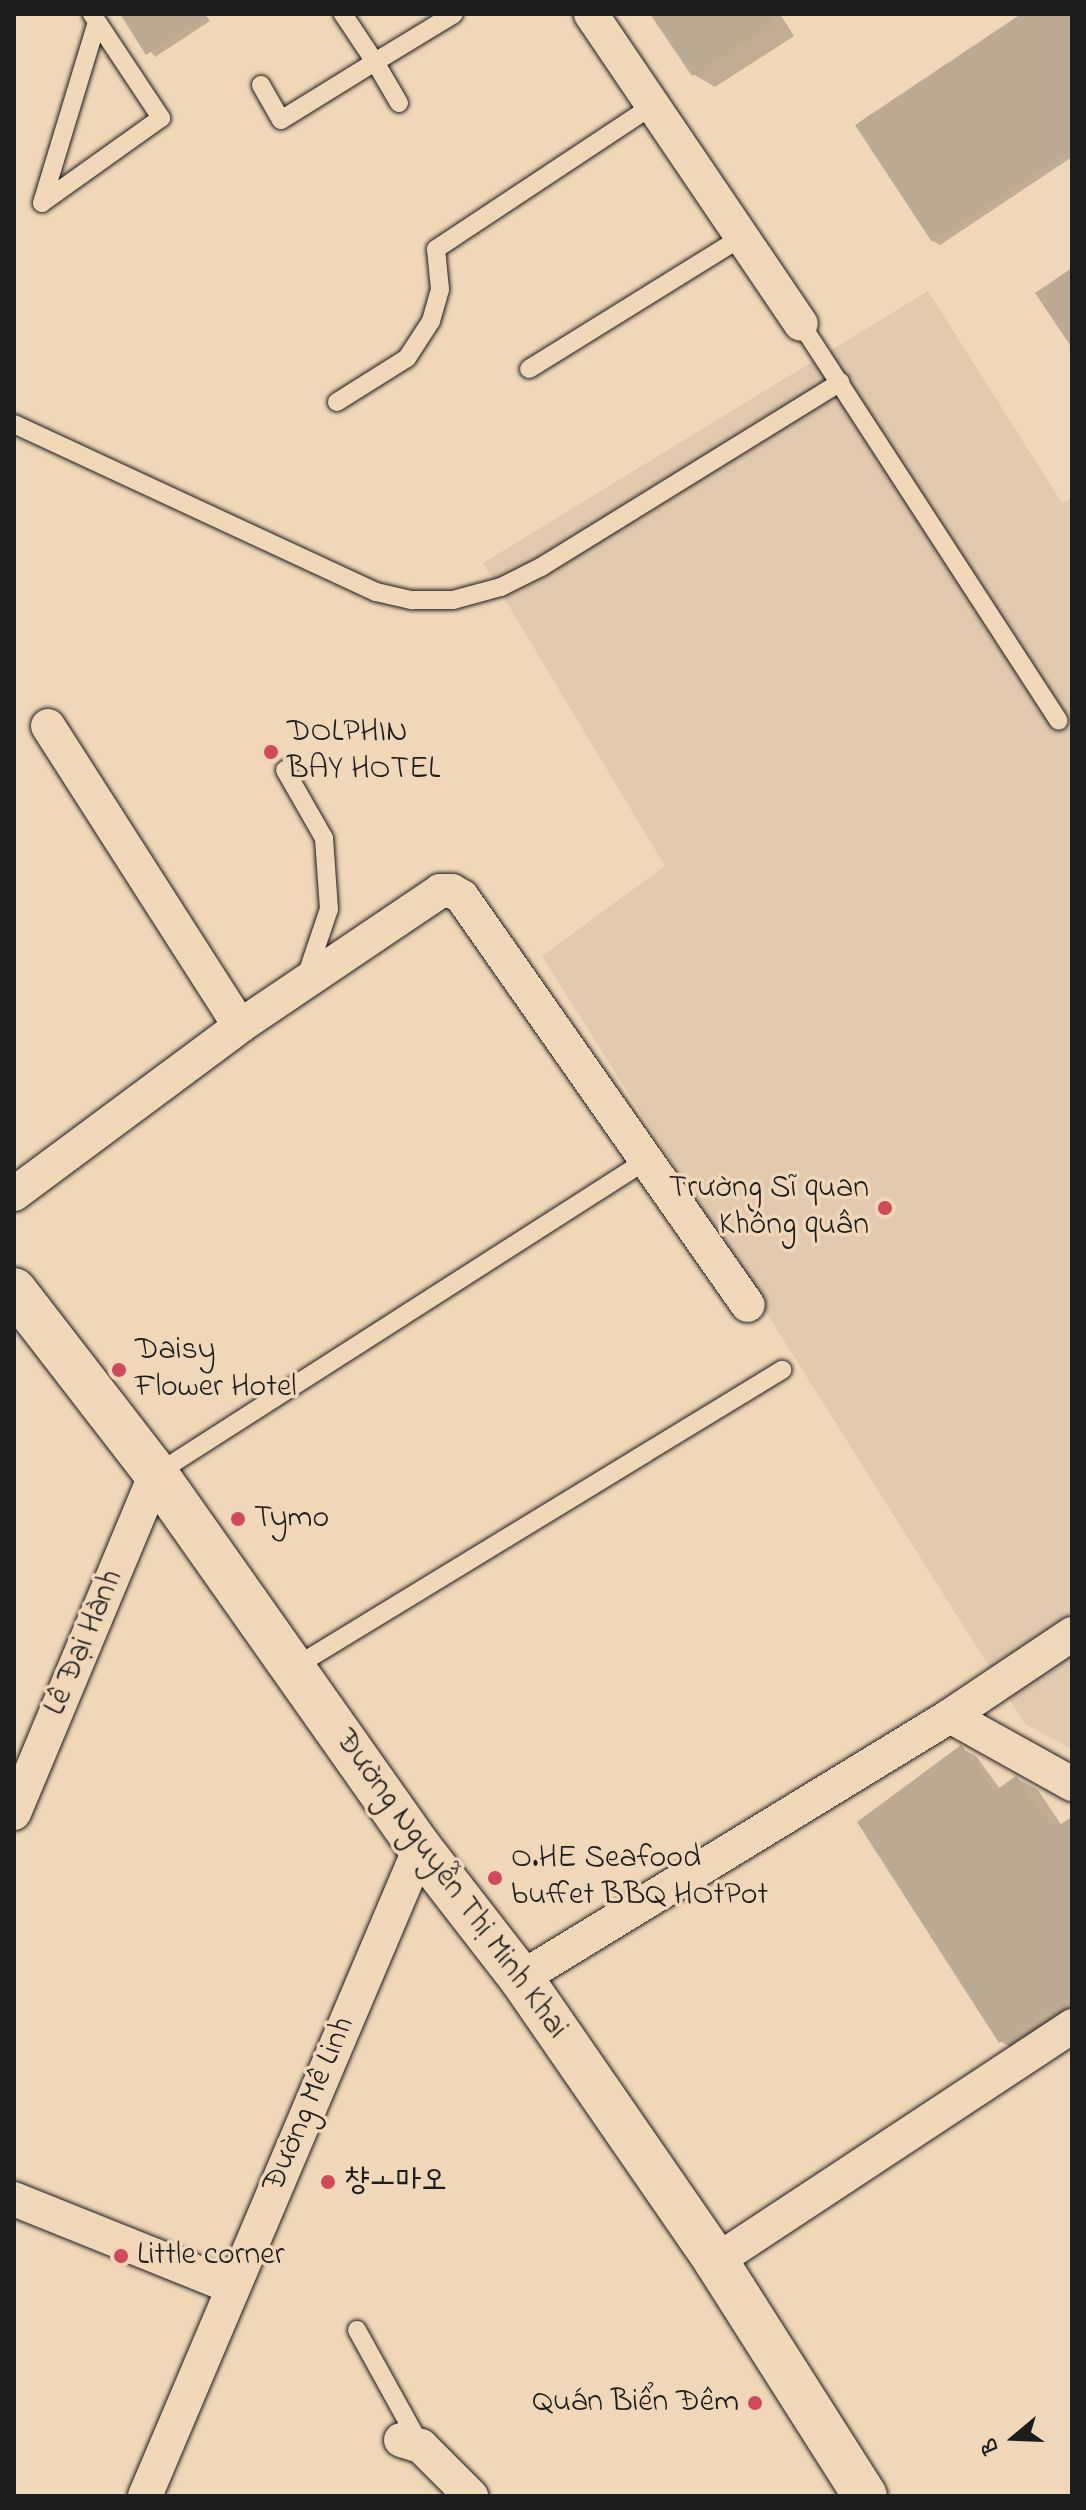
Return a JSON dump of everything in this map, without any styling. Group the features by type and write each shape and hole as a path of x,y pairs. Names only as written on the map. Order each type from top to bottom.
{"street":[{"path":"591,14 801,324"},
{"path":"48,726 240,1026"},
{"path":"14,1194 240,1026 440,891 452,891 462,897 748,1305"},
{"name":"Đường Nguyễn Thị Minh Khai","path":"14,1290 156,1474 420,1848 521,1978 716,2261 865,2496"},
{"name":"Lê Đại Hành","path":"14,1813 156,1474"},
{"path":"521,1978 950,1716 1072,1634"},
{"path":"950,1716 1072,1784"},
{"name":"Đường Mê Linh","path":"145,2496 420,1848"},
{"path":"716,2261 1072,2026"},
{"path":"14,2199 233,2287"},
{"path":"411,2443 471,2496"}],"lane":[{"path":"343,14 399,103"},
{"path":"261,85 281,120 454,14"},
{"path":"95,18 161,118 42,203 51,173 95,18"},
{"path":"337,402 407,358 431,321 440,289 436,249 652,106"},
{"path":"529,369 742,237"},
{"path":"801,324 1059,721"},
{"path":"14,424 376,592 412,600 453,600 501,587 541,567 840,382"},
{"path":"285,770 324,838 329,909 304,982"},
{"path":"156,1474 645,1161"},
{"path":"293,1668 782,1370"},
{"path":"357,2330 411,2443"}],"shaded area":[{"name":"Trường Sĩ quan Không quân","path":"928,291 1062,503 1072,498 1072,1749 1025,1724 542,956 665,866 483,563"}],"building":[{"path":"120,14 203,14 205,17 146,55"},
{"path":"650,14 768,14 774,23 692,76"},
{"path":"1021,14 1072,14 1072,149 932,242 855,125"},
{"path":"1072,268 1072,348 1035,293"},
{"path":"961,1745 995,1791 1016,1776 1053,1829 1072,1817 1072,1993 999,2043 857,1822"}],"place":[{"name":"DOLPHIN BAY HOTEL","path":"271,752"},
{"name":"Trường Sĩ quan Không quân","path":"885,1208"},
{"name":"Daisy Flower Hotel","path":"119,1370"},
{"name":"Tymo","path":"238,1519"},
{"name":"O.HE Seafood buffet BBQ HOtPot","path":"495,1878"},
{"name":"챵ㅗ마오","path":"328,2182"},
{"name":"Little corner","path":"121,2256"},
{"name":"Quán Biển Đêm","path":"755,2403"}]}
